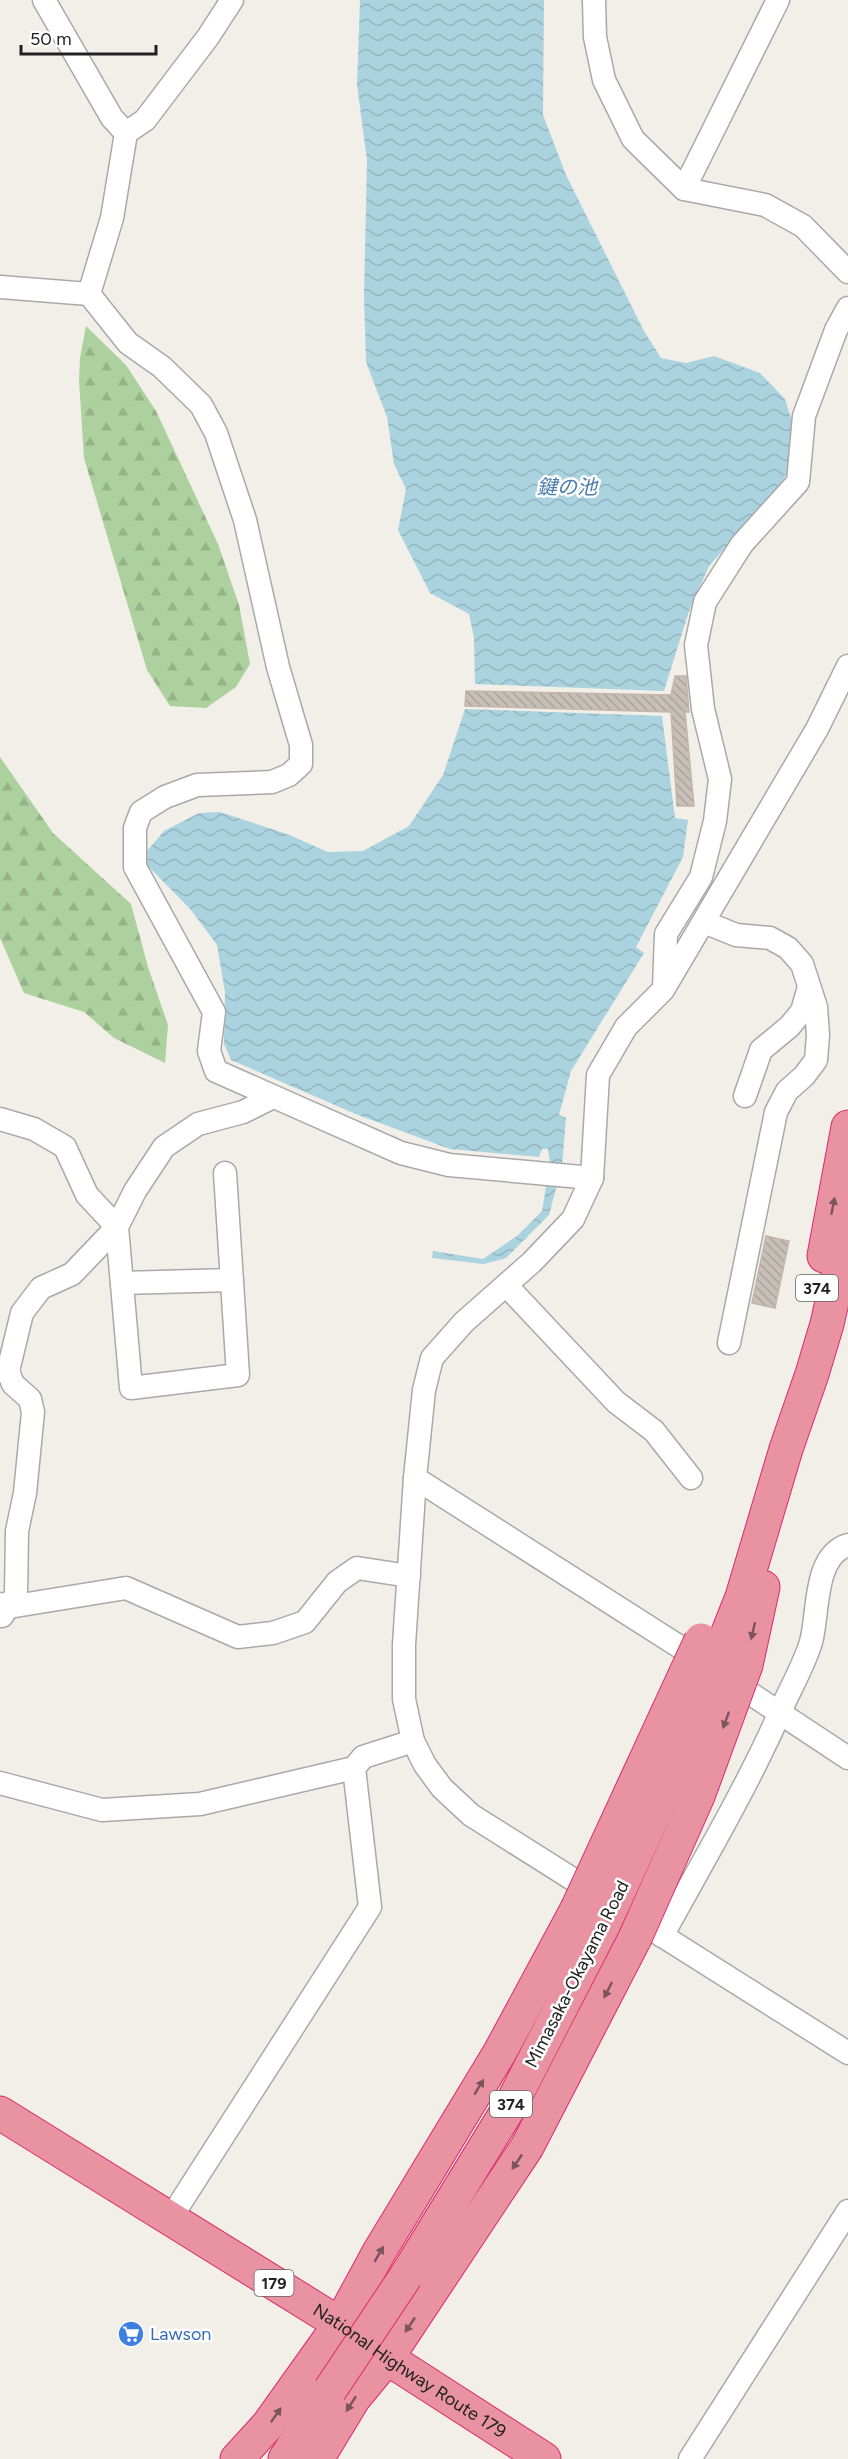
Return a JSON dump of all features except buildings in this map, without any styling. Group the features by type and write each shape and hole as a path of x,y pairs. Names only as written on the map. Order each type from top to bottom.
{"highway":[{"name":"Mimasaka-Okayama Road","path":"783,1459 848,1127"},
{"name":"Mimasaka-Okayama Road","path":"285,2459 406,2276 512,2103 585,1905 670,1779 712,1651 745,1586 827,1324 848,1230"},
{"path":"317,2459 354,2398 387,2358 527,2147 649,1937 698,1796 712,1651"},
{"path":"237,2459 268,2426 340,2324 379,2252 500,2052 585,1905"},
{"name":"National Highway Route 179","path":"0,2113 340,2324 387,2358 544,2459"}],"street":[{"path":"44,0 112,117 126,133"},
{"path":"89,294 112,218 126,133 145,120 208,37 232,0"},
{"path":"594,0 595,37 604,80 633,138 684,189 765,205 803,226 848,272"},
{"path":"684,189 778,0"},
{"path":"0,287 89,294 128,343 162,368 201,405 216,434 244,520 278,667 301,745 301,764 289,775 272,782 197,785 165,797 141,812 135,828 135,867 214,1012 209,1051 216,1071 401,1153 449,1165 592,1178"},
{"path":"663,990 666,934 701,877 715,821 720,780 703,709 696,645 705,602 742,544 798,482 804,416 836,330 848,309"},
{"path":"848,666 817,729 663,990 626,1027 598,1075 592,1178 573,1218 532,1262 464,1322 432,1358 423,1390 405,1645 405,1699 413,1741 425,1765 442,1788 471,1815 585,1905 649,1937 848,2053"},
{"path":"704,922 736,935 770,938 788,948 802,964 816,1007 818,1035 816,1060 804,1076 787,1091 776,1112 729,1343"},
{"path":"745,1096 761,1050 790,1026 802,1011 809,987"},
{"path":"3,1610 16,1595 17,1531 25,1493 33,1412 30,1400 13,1384 4,1371 22,1313 41,1288 72,1274 117,1227 135,1191 164,1147 198,1124 243,1112 273,1097"},
{"path":"0,1119 34,1129 65,1147 87,1194 117,1227 131,1388 238,1376 225,1173"},
{"path":"122,1283 232,1280"},
{"path":"506,1285 616,1402 654,1431 691,1478"},
{"path":"415,1478 712,1651 780,1714 848,1758"},
{"path":"649,1937 756,1766 811,1642 823,1571 841,1547 848,1545"},
{"path":"3,1610 126,1588 238,1637 273,1633 304,1622 337,1582 357,1568 409,1576"},
{"path":"585,1905 712,1651"},
{"path":"0,1783 102,1810 200,1804 354,1768 363,1757 413,1741"},
{"path":"170,2219 370,1907 354,1768"},
{"path":"690,2459 848,2211"}],"green space":[{"path":"86,326 126,365 156,411 218,544 239,605 250,664 236,687 206,708 170,706 147,670 84,458 79,380 80,358"},
{"path":"0,757 53,833 131,904 148,967 168,1025 165,1063 114,1038 84,1012 24,993 0,938"}],"water":[{"name":"鍵の池","path":"360,0 544,0 543,115 566,175 644,331 661,358 686,363 714,356 760,373 785,399 794,428 793,462 777,490 709,566 689,611 664,691 475,684 474,638 469,614 430,593 398,530 406,489 394,464 387,417 366,362 364,296 367,160 357,85"},
{"path":"465,709 662,716 675,818 688,820 683,857 636,947 644,953 571,1071 559,1115 566,1118 562,1166 549,1215 506,1258 484,1264 432,1258 433,1251 483,1259 517,1236 542,1211 550,1162 548,1149 542,1149 539,1157 450,1149 358,1115 231,1060 224,1044 225,992 217,945 191,910 147,865 147,851 164,831 199,813 220,812 287,834 328,852 363,851 409,826 443,775"}],"place":[{"name":"Lawson","path":"131,2334"}]}
